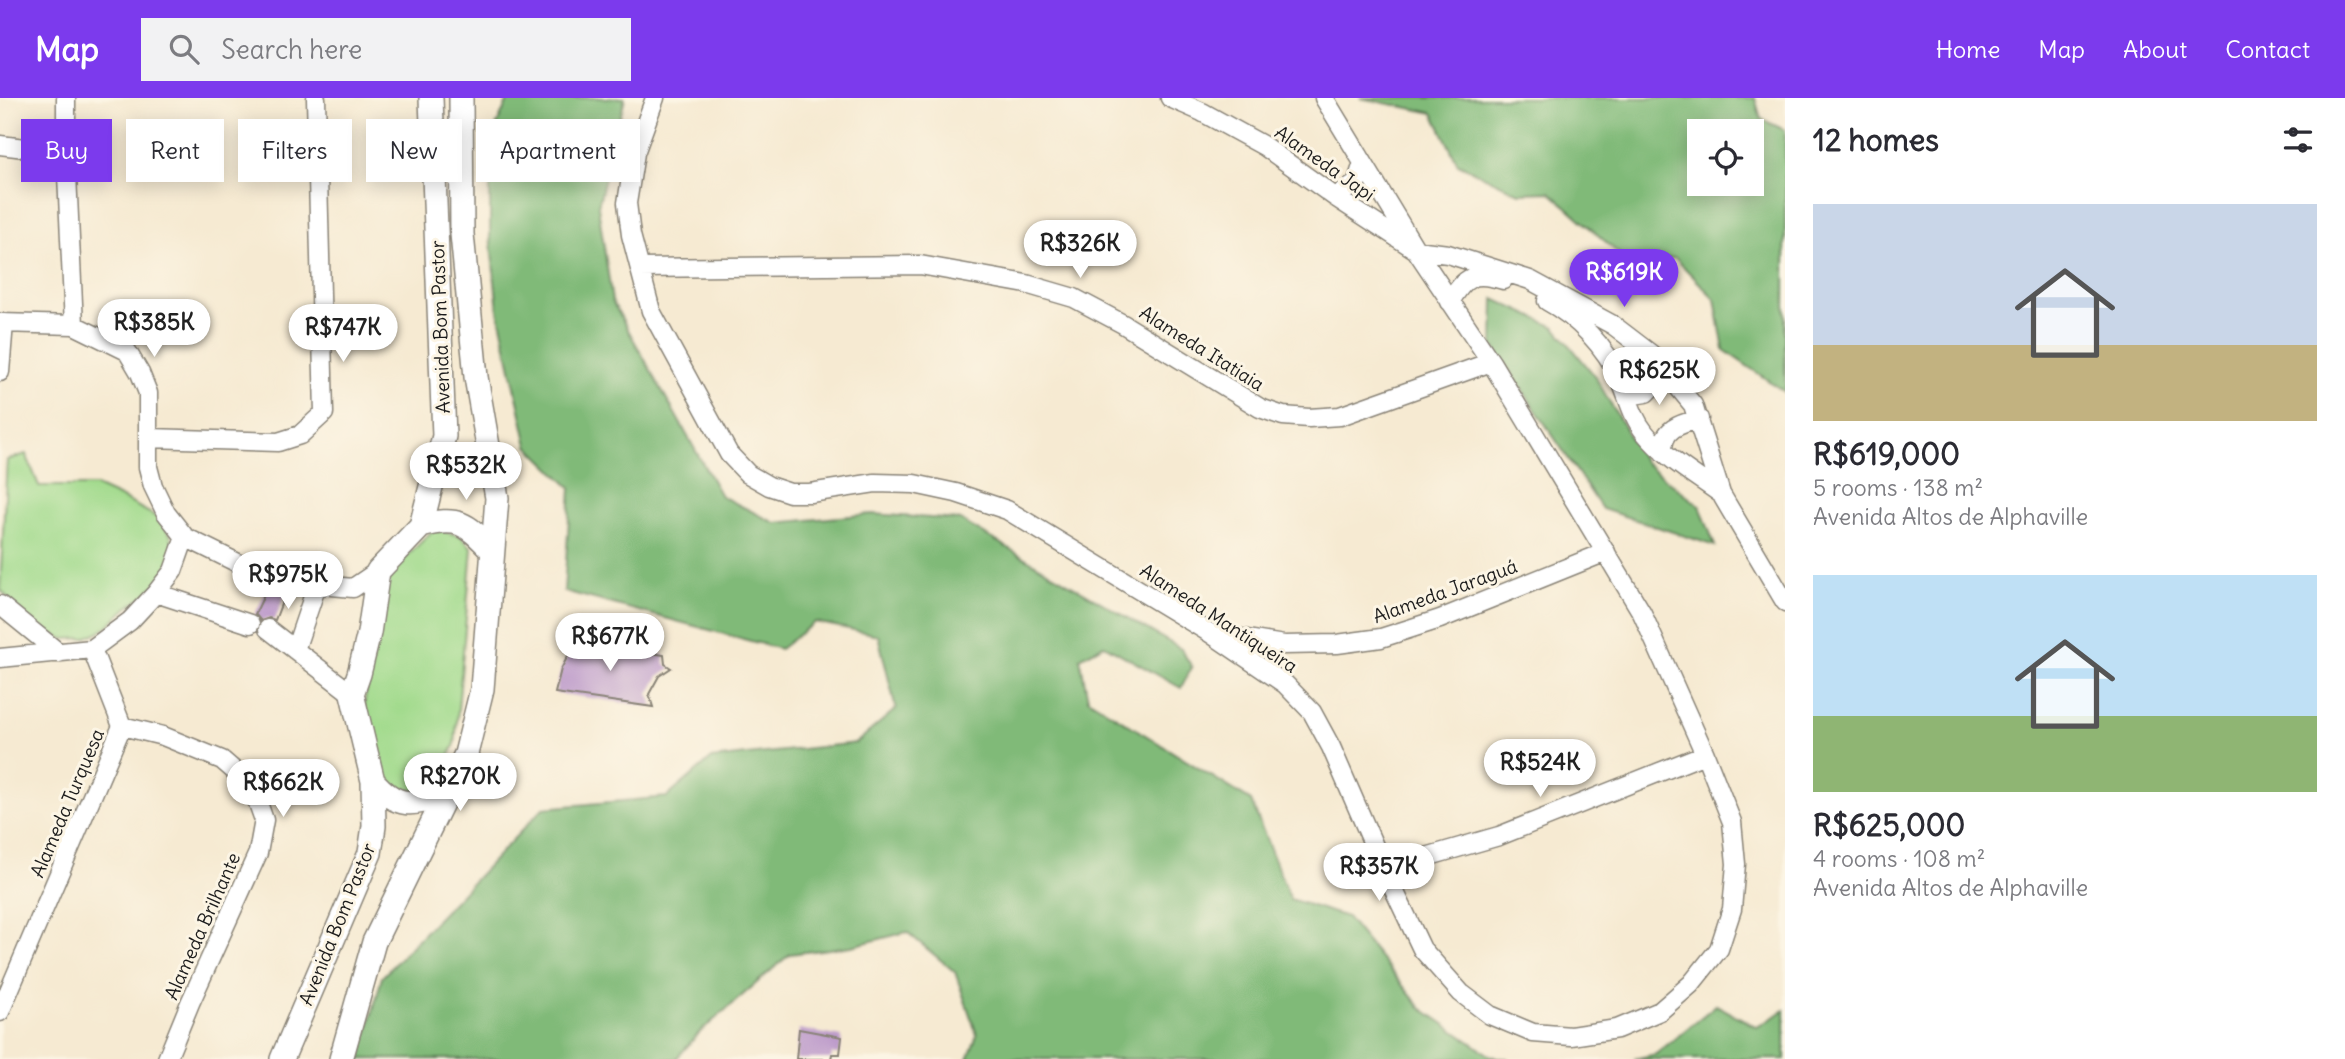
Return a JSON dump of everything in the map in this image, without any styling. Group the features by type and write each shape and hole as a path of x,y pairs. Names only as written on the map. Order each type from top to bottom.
{"street":[{"path":"66,98 66,119"},
{"path":"149,438 278,442 300,435 324,413 317,98"},
{"name":"Avenida Bom Pastor","path":"378,571 421,526 444,436 431,98"},
{"name":"Avenida Bom Pastor","path":"341,1059 374,942 466,754 478,715 482,689 497,498 476,377 462,234 461,98"},
{"name":"Alameda Mantiqueira","path":"655,98 635,153 627,203 631,235 651,311 729,454 748,474 769,486 790,493 810,493 875,483 914,484 956,493 1007,510 1210,634 1285,684 1312,712 1331,747 1422,949 1461,993 1490,1014 1533,1033 1571,1036 1618,1029 1660,1011 1691,984 1719,949 1732,909 1736,864 1731,822 1705,754 1642,613 1491,362 1416,250 1324,98"},
{"name":"Alameda Japi","path":"1170,98 1202,111 1264,146 1416,250"},
{"path":"0,145 21,148"},
{"path":"1335,197 1356,184 1363,163"},
{"path":"67,182 74,326"},
{"path":"1416,250 1459,257 1530,281 1612,325 1651,354 1693,405 1721,494 1785,603"},
{"name":"Alameda Itatiaia","path":"640,268 920,265 1026,284 1074,298 1123,324 1260,408 1283,416 1340,416 1491,362"},
{"path":"1450,302 1460,285 1472,276 1488,275 1514,283 1580,324 1618,374 1635,419 1663,452 1721,494"},
{"path":"0,372 2,323 74,326 127,351 148,393 148,467 153,486 166,513 184,535 248,568"},
{"path":"1628,396 1646,393 1666,372"},
{"path":"1663,452 1666,433 1683,423 1699,419"},
{"path":"421,526 454,521 470,527 491,549"},
{"path":"0,658 92,649 130,621 156,593 173,571 184,535"},
{"name":"Alameda Jaraguá","path":"1210,634 1284,645 1337,644 1381,638 1440,619 1605,552"},
{"path":"156,593 259,626 352,694 369,633 378,571"},
{"path":"289,582 353,589 378,571"},
{"path":"295,650 317,585"},
{"path":"0,606 59,653"},
{"path":"92,649 122,726"},
{"name":"Avenida Bom Pastor","path":"282,1059 370,853 374,826 373,781 352,694"},
{"name":"Alameda Turquesa","path":"0,1012 122,726"},
{"name":"Alameda Brilhante","path":"122,726 163,736 222,760 252,786 264,820 258,853 167,1059"},
{"path":"1384,869 1499,836 1705,754"},
{"path":"373,781 385,795 400,802 421,803 445,794"}],"green space":[{"path":"509,98 625,98 620,119 500,119"},
{"path":"1360,98 1755,98 1761,119 1687,119 1687,196 1764,196 1764,120 1785,130 1785,392 1724,350 1715,299 1675,258 1629,263 1550,192 1519,193 1458,164 1433,113"},
{"path":"490,182 604,182 598,206 612,301 721,496 775,523 872,514 960,520 1181,649 1192,667 1181,688 1104,645 1080,658 1088,699 1251,801 1290,899 1347,917 1421,1008 1491,1056 1509,1059 968,1059 977,1035 955,972 907,932 852,946 790,954 699,1033 676,1059 360,1059 382,977 543,808 667,797 711,759 856,743 896,709 878,635 815,622 780,649 564,591 571,488 528,446 498,310 490,235"},
{"path":"1494,299 1555,327 1595,376 1644,462 1700,506 1715,546 1602,509 1493,346"},
{"path":"26,454 39,486 96,486 120,497 157,517 170,534 176,552 164,581 127,608 103,630 85,638 64,639 42,630 25,618 0,589 7,460"},
{"path":"434,529 461,536 472,548 455,744 434,789 410,791 380,780 364,704 388,576"},
{"path":"1716,1005 1757,1027 1785,1010 1785,1059 1634,1059 1656,1054"}],"building":[{"path":"268,587 285,594 275,620 269,618 261,621 255,614"},
{"path":"563,635 585,643 664,655 665,664 671,668 659,676 649,694 653,707 555,693 561,669 569,654"},
{"path":"799,1029 842,1037 840,1054 832,1054 831,1059 796,1059"}],"tunnel":[{"path":"248,568 289,582"}]}
